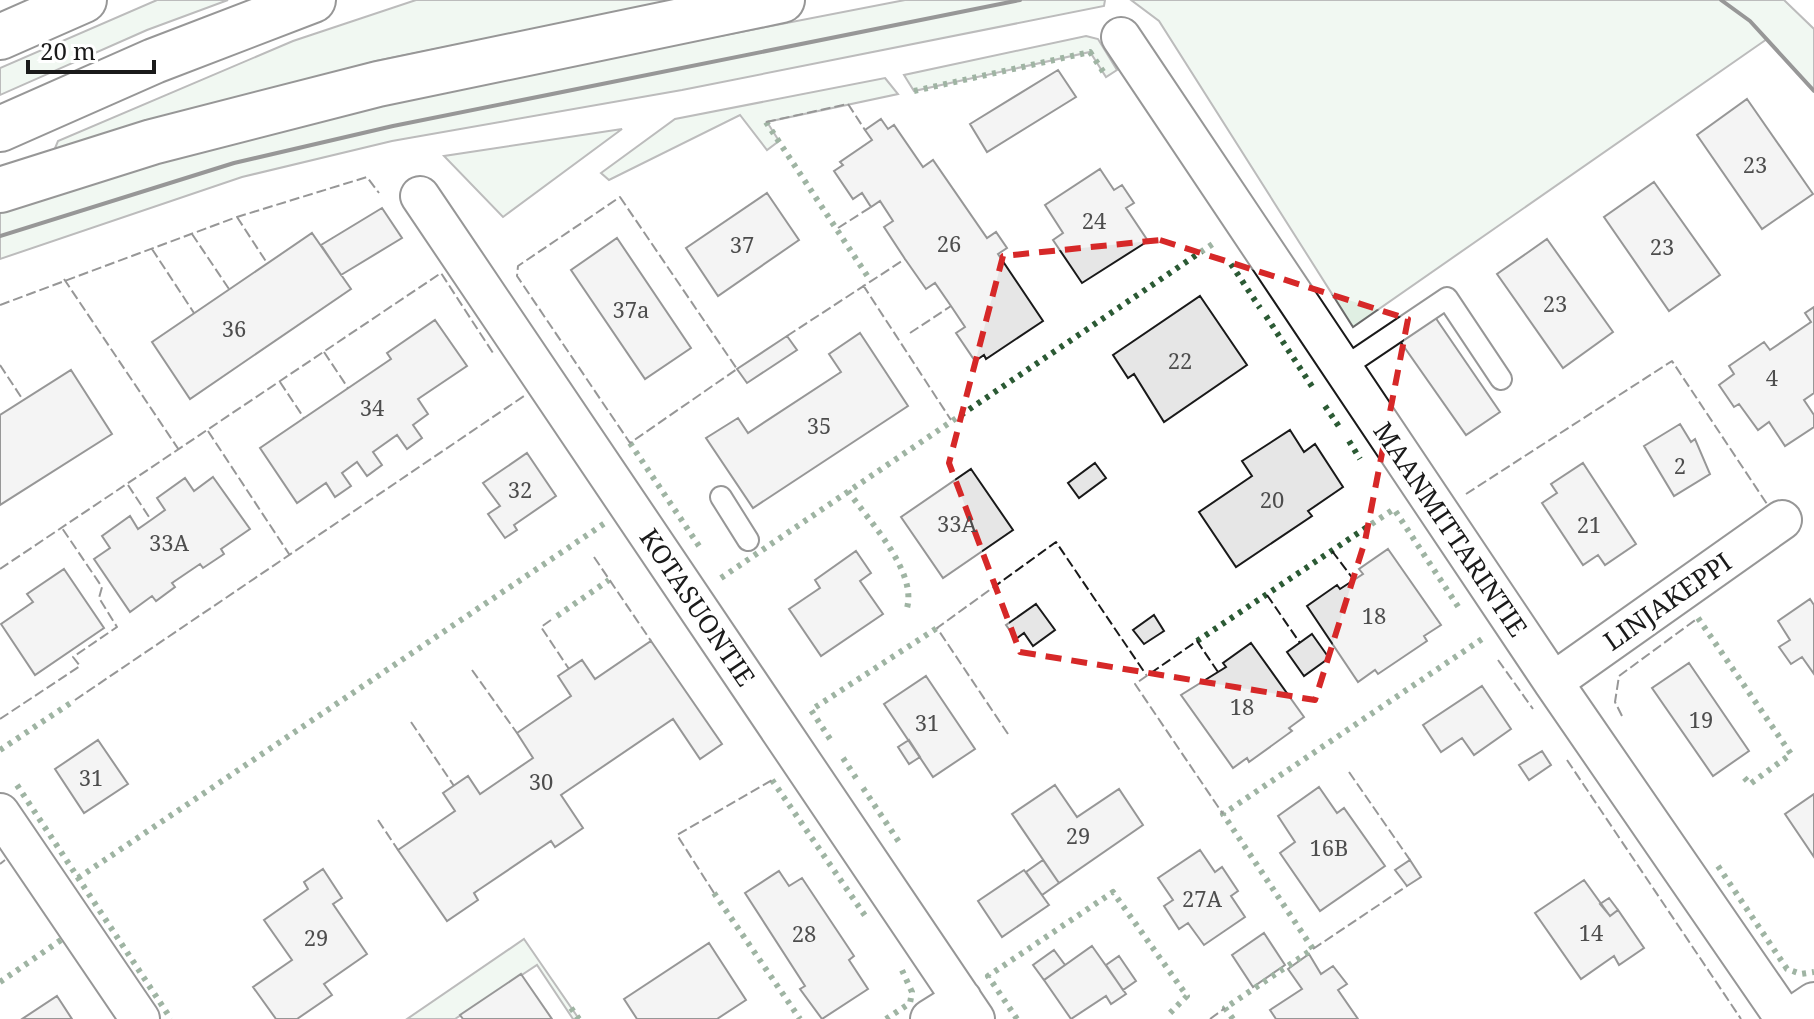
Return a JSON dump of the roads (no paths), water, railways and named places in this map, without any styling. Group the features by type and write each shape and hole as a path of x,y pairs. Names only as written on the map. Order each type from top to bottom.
{"highway":[{"path":"0,37 84,0"},
{"path":"0,129 154,61 313,0"},
{"path":"0,190 152,142 378,84 782,0"}],"street":[{"name":"MAANMITTARINTIE","path":"1121,37 1553,682 1787,1019"},
{"name":"KOTASUONTIE","path":"420,196 968,1009"},
{"name":"LINJAKEPPI","path":"1553,682 1782,520"},
{"path":"0,813 140,1019"},
{"path":"1787,1019 1814,1002"},
{"path":"930,1019 968,1009"}],"lane":[{"path":"1343,368 1447,298 1501,379"},
{"path":"721,497 748,540"}]}
